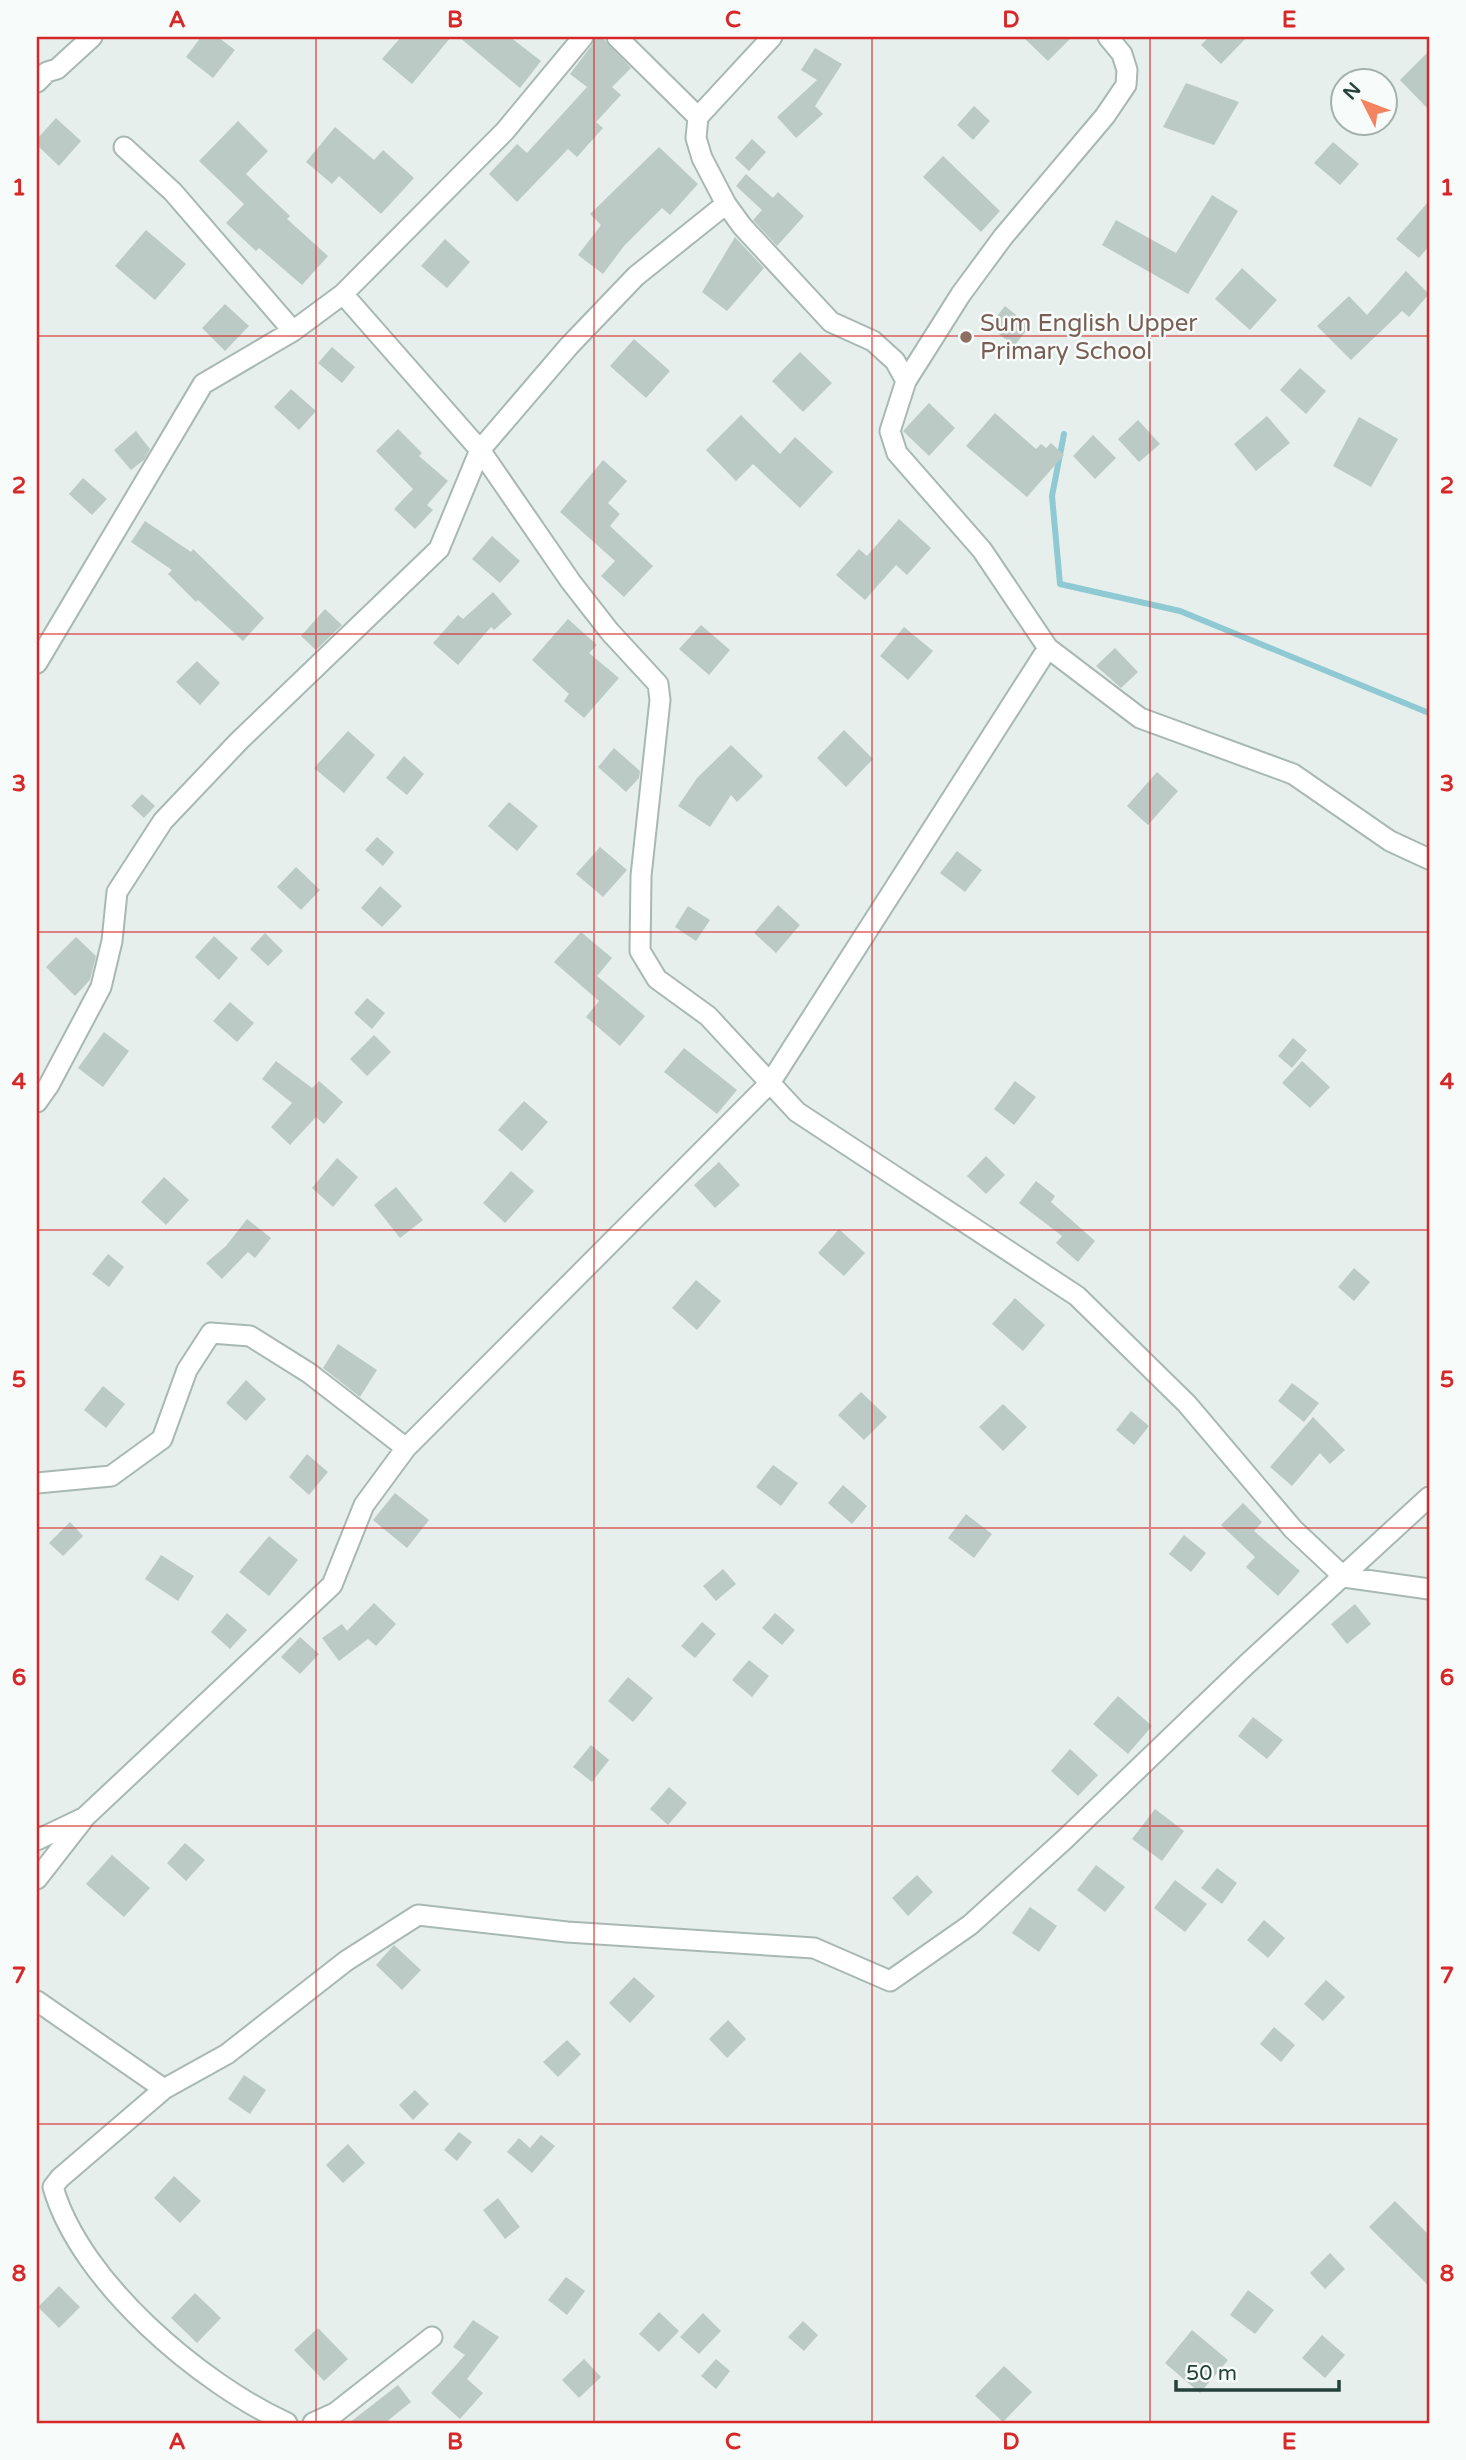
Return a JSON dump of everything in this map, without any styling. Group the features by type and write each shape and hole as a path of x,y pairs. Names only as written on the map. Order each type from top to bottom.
{"street":[{"path":"40,74 57,68 92,37"},
{"path":"37,663 203,384 293,331 343,294 505,131 583,37"},
{"path":"617,37 698,117"},
{"path":"772,37 698,117 696,138 726,204 742,226 831,321 873,341 895,361 906,381"},
{"path":"1108,37 1122,54 1127,70 1126,85 1105,116 1003,237 961,294 906,381 890,431 897,453 982,550 1048,648 1140,718 1293,774 1390,841 1429,859"},
{"path":"124,147 173,192 293,331"},
{"path":"37,1102 49,1085 101,987 112,941 117,892 163,821 239,741 439,549 480,450 569,346 636,276 726,204"},
{"path":"343,294 480,450 571,582 610,632 658,684 660,700 641,876 640,951 657,979 708,1016 797,1112 1077,1297 1187,1404 1293,1529 1344,1577 1429,1589"},
{"path":"37,1880 85,1817 332,1585 364,1505 406,1448 770,1083 1048,648"},
{"path":"37,1483 111,1476 162,1438 187,1370 211,1333 250,1336 309,1373 406,1448"},
{"path":"287,2423 210,2378 152,2330 111,2287 59,2206 54,2187 60,2178 164,2089 227,2054 346,1961 418,1915 567,1932 814,1948 890,1981 980,1917 1246,1665 1429,1497"},
{"path":"37,1840 85,1817"},
{"path":"37,2001 164,2089"},
{"path":"313,2423 335,2413 432,2337"}],"building":[{"path":"201,37 218,37 235,50 213,78 186,57"},
{"path":"401,37 451,37 412,84 382,59"},
{"path":"459,37 510,37 541,61 520,88"},
{"path":"595,37 602,37 631,68 612,87 621,95 596,122 603,128 577,157 568,149 517,202 489,174 517,144 527,153 587,87 570,74"},
{"path":"1023,37 1072,37 1048,61"},
{"path":"1209,37 1247,37 1221,64 1201,45"},
{"path":"815,48 842,64 815,106 823,114 796,138 777,117 817,80 801,70"},
{"path":"1429,51 1429,110 1400,80"},
{"path":"1186,83 1239,102 1214,145 1163,127"},
{"path":"974,106 990,121 973,140 957,125"},
{"path":"56,118 81,141 59,166 37,145 37,139"},
{"path":"238,121 268,151 246,174 290,216 287,219 328,256 302,285 259,248 256,251 226,223 244,204 199,161"},
{"path":"335,127 374,160 383,150 414,178 381,214 339,176 332,184 306,162"},
{"path":"752,139 766,152 749,171 735,158"},
{"path":"1333,142 1359,164 1340,185 1314,163"},
{"path":"659,147 698,184 670,215 662,208 624,246 603,274 578,255 601,225 590,214"},
{"path":"943,156 1000,211 981,232 923,177"},
{"path":"746,174 773,198 778,192 804,216 777,246 753,220 762,210 736,186"},
{"path":"1212,195 1238,211 1188,294 1102,245 1116,220 1176,253"},
{"path":"1429,201 1429,246 1419,258 1396,239"},
{"path":"146,230 186,264 155,300 115,266"},
{"path":"735,237 764,268 727,311 702,292"},
{"path":"445,239 470,262 447,288 421,266"},
{"path":"1242,268 1277,300 1250,330 1215,299"},
{"path":"1406,271 1429,294 1409,317 1402,311 1351,360 1317,326 1349,296 1367,315"},
{"path":"225,304 249,326 225,351 202,328"},
{"name":"Sum English Upper Primary School","path":"1005,306 1030,326 1014,346 989,326"},
{"path":"634,339 670,371 646,398 610,366"},
{"path":"332,347 355,367 342,383 318,363"},
{"path":"800,352 832,383 803,412 772,381"},
{"path":"1300,368 1326,391 1306,414 1280,390"},
{"path":"291,389 316,411 299,430 274,407"},
{"path":"929,403 955,428 929,456 903,431"},
{"path":"995,413 1036,449 1041,444 1046,448 1051,443 1064,455 1027,497 966,446"},
{"path":"741,415 780,454 795,437 833,472 800,508 753,464 736,481 706,450"},
{"path":"1267,416 1290,443 1256,471 1234,444"},
{"path":"1359,417 1398,439 1371,487 1333,466"},
{"path":"1138,420 1160,444 1139,462 1118,439"},
{"path":"398,429 422,453 419,456 448,481 427,505 433,510 415,529 394,509 413,489 376,451"},
{"path":"136,431 150,449 144,460 131,470 114,450"},
{"path":"1093,435 1116,458 1095,479 1073,456"},
{"path":"603,460 627,481 608,503 620,514 610,526 653,566 624,597 601,576 615,561 560,512"},
{"path":"83,478 107,499 92,515 69,494"},
{"path":"899,519 931,548 907,575 896,565 865,600 836,575 859,549 867,556"},
{"path":"145,521 191,552 193,549 264,618 243,641 198,600 196,602 168,574 172,570 131,542"},
{"path":"492,536 520,561 500,583 472,559"},
{"path":"493,592 512,614 494,630 491,627 458,665 433,643 458,615 463,619"},
{"path":"325,609 342,625 316,650 301,636"},
{"path":"568,619 597,645 589,653 619,678 584,718 564,701 569,694 532,660"},
{"path":"701,625 730,650 709,675 679,649"},
{"path":"904,627 933,651 908,680 880,656"},
{"path":"1115,648 1138,672 1121,688 1096,666"},
{"path":"197,661 220,683 200,705 176,682"},
{"path":"844,730 873,759 846,787 817,758"},
{"path":"348,731 375,755 344,793 314,768"},
{"path":"731,745 763,776 737,802 731,795 710,827 678,806 697,778"},
{"path":"614,748 640,771 639,778 626,792 598,767"},
{"path":"404,756 424,774 407,795 386,778"},
{"path":"1157,772 1178,791 1148,825 1127,806"},
{"path":"142,794 155,806 144,818 131,806"},
{"path":"509,802 538,826 517,851 488,826"},
{"path":"377,837 394,852 383,866 365,850"},
{"path":"600,847 627,870 603,897 576,874"},
{"path":"957,851 982,870 965,892 940,873"},
{"path":"296,867 320,890 301,910 277,887"},
{"path":"380,886 402,906 382,927 361,908"},
{"path":"778,905 800,925 776,953 754,933"},
{"path":"688,906 710,920 696,941 675,927"},
{"path":"581,932 612,958 597,976 645,1016 620,1046 586,1017 599,1001 554,962"},
{"path":"265,933 283,951 268,966 250,949"},
{"path":"214,936 238,958 219,980 195,957"},
{"path":"76,937 96,956 90,980 75,996 46,967"},
{"path":"367,998 385,1013 372,1029 354,1013"},
{"path":"230,1002 254,1023 237,1042 213,1021"},
{"path":"104,1032 129,1051 103,1087 78,1068"},
{"path":"374,1035 391,1052 367,1076 350,1059"},
{"path":"1293,1038 1307,1050 1292,1068 1278,1056"},
{"path":"684,1048 737,1090 717,1114 664,1072"},
{"path":"276,1061 312,1088 319,1081 343,1102 324,1124 316,1117 290,1145 271,1127 292,1103 262,1079"},
{"path":"1302,1061 1330,1087 1310,1108 1282,1083"},
{"path":"1015,1081 1036,1097 1014,1125 994,1109"},
{"path":"524,1101 548,1122 522,1151 498,1130"},
{"path":"986,1156 1005,1175 986,1194 967,1176"},
{"path":"337,1158 358,1177 333,1207 312,1188"},
{"path":"719,1162 740,1185 715,1208 694,1185"},
{"path":"511,1171 534,1191 505,1223 483,1203"},
{"path":"164,1177 189,1200 166,1225 141,1202"},
{"path":"1036,1181 1055,1196 1051,1202 1095,1241 1078,1262 1056,1243 1062,1236 1019,1203"},
{"path":"396,1187 423,1220 400,1238 374,1205"},
{"path":"247,1219 271,1238 255,1258 248,1252 222,1279 206,1263 226,1246"},
{"path":"839,1229 865,1253 844,1276 818,1253"},
{"path":"108,1254 124,1267 109,1287 92,1274"},
{"path":"1354,1268 1370,1282 1354,1301 1338,1287"},
{"path":"696,1280 721,1301 697,1330 672,1308"},
{"path":"1015,1298 1045,1325 1023,1351 992,1324"},
{"path":"338,1344 377,1370 360,1397 323,1368"},
{"path":"246,1380 266,1399 246,1421 226,1403"},
{"path":"1292,1383 1319,1403 1304,1422 1278,1401"},
{"path":"103,1386 125,1404 106,1428 84,1410"},
{"path":"861,1392 887,1417 864,1440 838,1415"},
{"path":"1003,1404 1027,1427 1003,1451 979,1427"},
{"path":"1131,1411 1149,1426 1134,1445 1116,1430"},
{"path":"1313,1417 1345,1450 1330,1464 1320,1453 1292,1486 1270,1467"},
{"path":"307,1454 328,1472 309,1495 289,1477"},
{"path":"773,1465 798,1483 781,1506 756,1487"},
{"path":"843,1485 867,1506 852,1524 828,1503"},
{"path":"395,1493 429,1520 407,1548 373,1520"},
{"path":"1243,1503 1262,1522 1254,1531 1300,1571 1278,1596 1246,1567 1255,1557 1221,1525"},
{"path":"966,1514 992,1534 974,1558 948,1538"},
{"path":"70,1522 83,1536 63,1556 49,1543"},
{"path":"1184,1535 1206,1553 1191,1572 1169,1554"},
{"path":"269,1536 298,1560 269,1596 239,1572"},
{"path":"161,1555 194,1576 178,1601 145,1579"},
{"path":"723,1569 736,1584 716,1601 703,1586"},
{"path":"374,1603 396,1624 376,1646 368,1639 339,1661 322,1638 342,1624 347,1631"},
{"path":"1355,1604 1371,1624 1347,1644 1331,1624"},
{"path":"227,1613 247,1630 230,1649 211,1632"},
{"path":"775,1613 795,1630 782,1645 762,1628"},
{"path":"702,1622 716,1634 695,1658 681,1646"},
{"path":"300,1637 319,1654 300,1674 281,1657"},
{"path":"749,1660 769,1676 752,1697 732,1680"},
{"path":"628,1677 653,1698 633,1722 608,1701"},
{"path":"1118,1696 1152,1726 1128,1754 1093,1724"},
{"path":"1253,1717 1283,1740 1267,1759 1238,1736"},
{"path":"591,1745 609,1760 592,1782 573,1767"},
{"path":"1070,1749 1098,1775 1078,1796 1051,1771"},
{"path":"669,1787 687,1803 668,1825 650,1809"},
{"path":"1155,1809 1184,1831 1162,1861 1132,1839"},
{"path":"185,1843 205,1860 186,1881 167,1863"},
{"path":"112,1855 150,1888 124,1917 86,1884"},
{"path":"1096,1865 1125,1887 1105,1912 1077,1890"},
{"path":"1217,1868 1237,1883 1222,1904 1201,1888"},
{"path":"917,1875 933,1892 908,1916 892,1898"},
{"path":"1175,1880 1207,1904 1185,1932 1154,1908"},
{"path":"1030,1907 1057,1926 1039,1952 1012,1933"},
{"path":"1264,1920 1285,1938 1268,1958 1247,1940"},
{"path":"394,1945 421,1970 402,1990 376,1965"},
{"path":"634,1977 655,1996 630,2023 609,2003"},
{"path":"1326,1980 1345,1997 1323,2021 1304,2004"},
{"path":"728,2020 746,2039 727,2058 709,2039"},
{"path":"1274,2027 1295,2045 1281,2062 1260,2044"},
{"path":"567,2040 581,2054 558,2077 543,2062"},
{"path":"244,2075 266,2090 250,2114 228,2099"},
{"path":"415,2090 429,2104 413,2120 399,2105"},
{"path":"459,2132 472,2142 457,2161 444,2150"},
{"path":"541,2135 555,2146 532,2173 507,2152 519,2138 530,2148"},
{"path":"348,2144 365,2163 343,2183 326,2165"},
{"path":"174,2176 201,2201 180,2223 154,2198"},
{"path":"498,2198 520,2227 505,2239 483,2210"},
{"path":"1395,2201 1429,2235 1429,2286 1369,2227"},
{"path":"1330,2253 1345,2269 1325,2289 1310,2273"},
{"path":"566,2277 585,2291 567,2315 548,2300"},
{"path":"59,2286 80,2307 59,2328 38,2307"},
{"path":"1248,2290 1274,2310 1255,2334 1230,2315"},
{"path":"195,2293 221,2318 197,2343 171,2318"},
{"path":"659,2312 679,2331 659,2352 639,2334"},
{"path":"703,2313 721,2331 699,2354 680,2337"},
{"path":"473,2320 499,2337 467,2379 483,2393 460,2419 431,2393 465,2355 453,2347"},
{"path":"803,2321 818,2335 804,2351 788,2337"},
{"path":"318,2328 348,2359 324,2381 294,2350"},
{"path":"1192,2330 1228,2360 1200,2393 1165,2363"},
{"path":"1322,2335 1345,2355 1325,2378 1302,2358"},
{"path":"584,2359 601,2377 579,2398 562,2380"},
{"path":"716,2359 730,2371 716,2389 701,2376"},
{"path":"1004,2366 1032,2392 1003,2422 975,2396"},
{"path":"398,2385 411,2402 385,2423 349,2423"}],"waterway":[{"path":"1064,434 1052,496 1060,584 1180,611 1429,713"}],"place":[{"name":"Sum English Upper Primary School","path":"966,337"}]}
